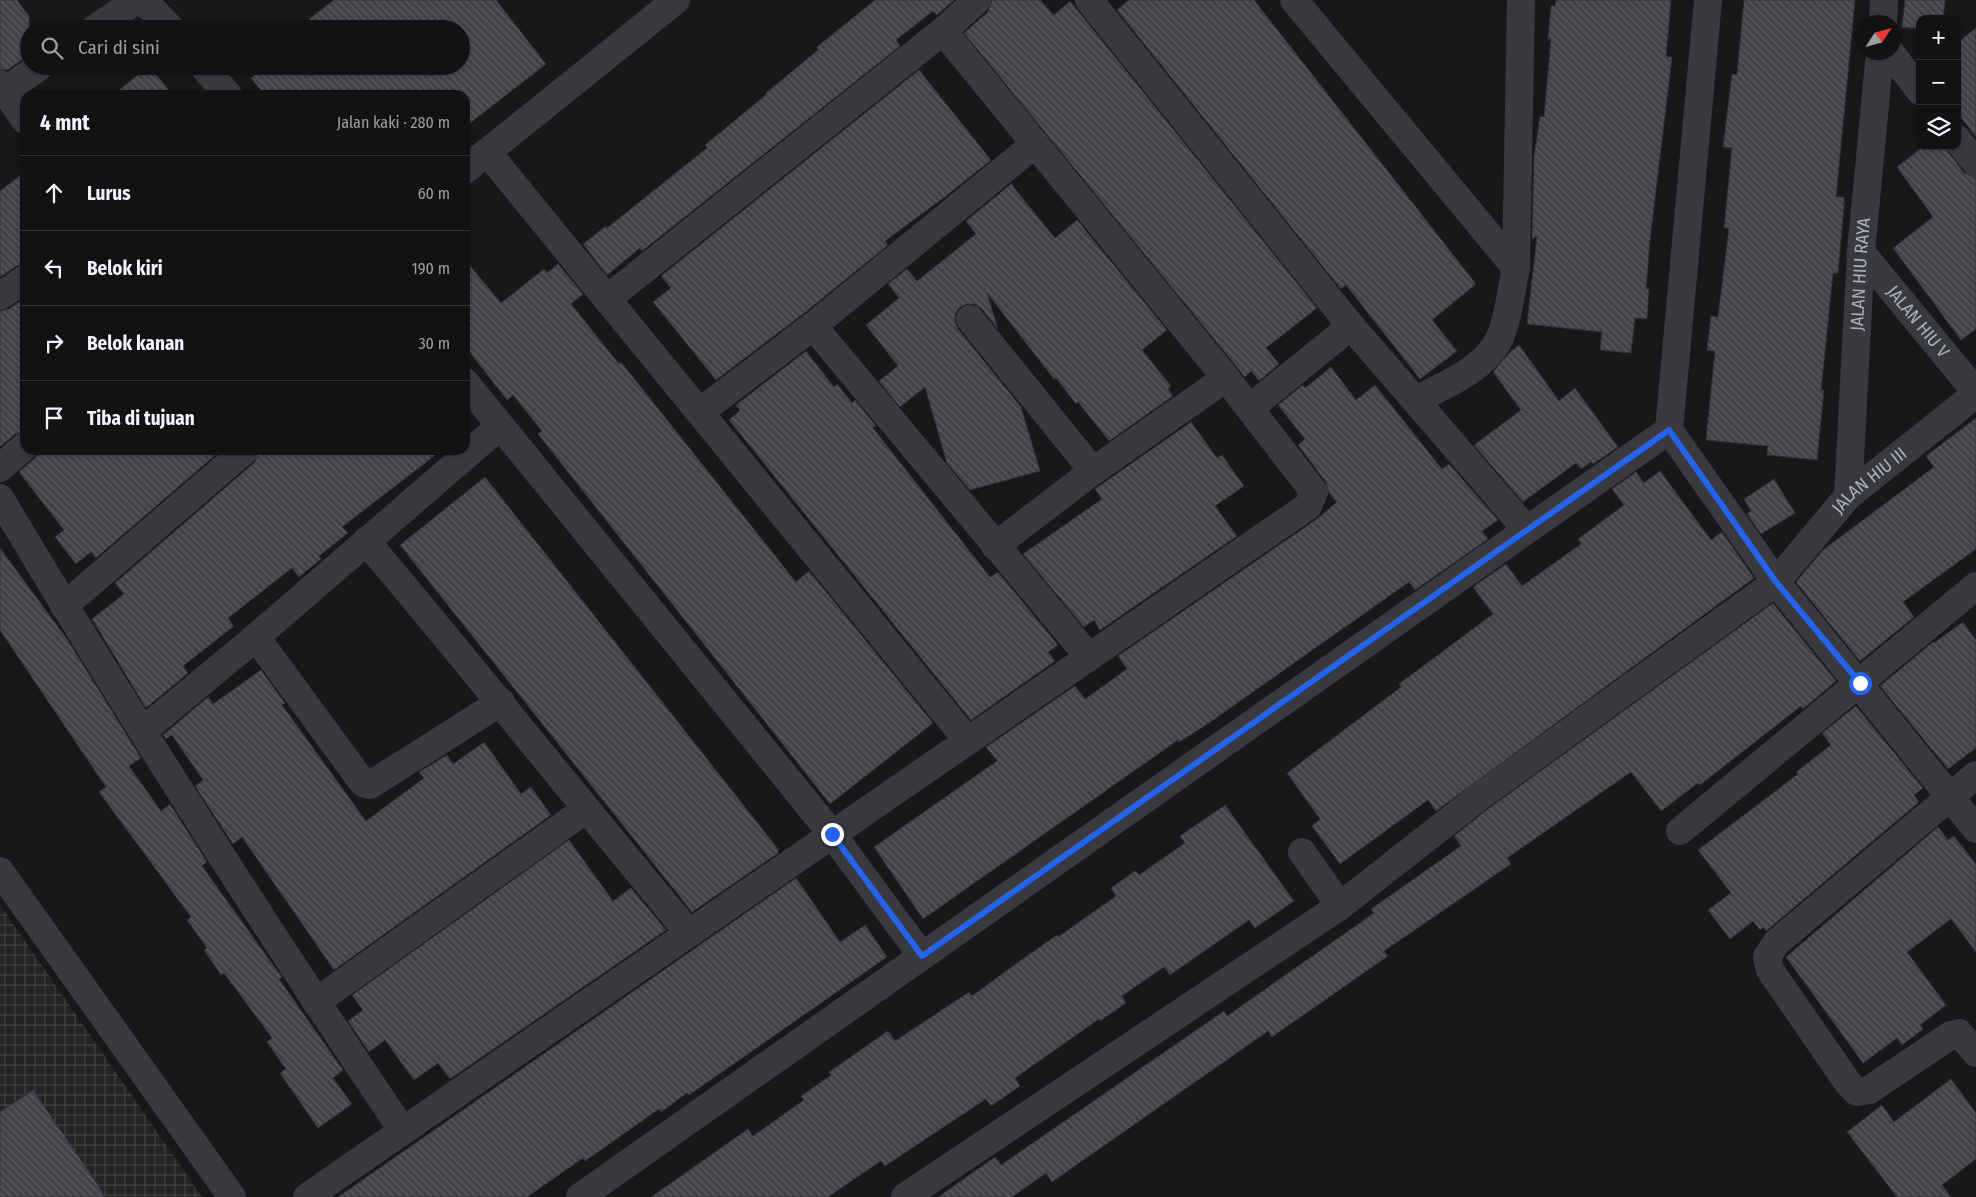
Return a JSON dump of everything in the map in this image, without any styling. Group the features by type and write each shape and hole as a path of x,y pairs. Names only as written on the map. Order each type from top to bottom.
{"street":[{"path":"107,20 137,0 150,7 162,20"},
{"path":"470,166 676,0"},
{"path":"608,299 943,31 977,0"},
{"path":"1089,0 1351,326 1527,530"},
{"path":"1294,0 1516,268"},
{"path":"1416,400 1479,364 1497,343 1507,312 1516,268 1521,0"},
{"path":"1708,0 1669,430 1776,582 1860,683 1976,829"},
{"path":"1883,15 1884,0"},
{"path":"307,1197 1308,506 1314,492 1250,408 943,31"},
{"name":"JALAN HIU RAYA","path":"1848,496 1861,252 1879,60"},
{"path":"1896,60 1916,86"},
{"path":"20,113 2,87 24,75"},
{"path":"211,75 224,90"},
{"path":"700,412 813,326 1035,144"},
{"path":"1961,144 1976,163"},
{"path":"487,152 968,740"},
{"name":"JALAN HIU V","path":"1861,252 1976,393"},
{"path":"0,296 20,282"},
{"path":"970,319 1093,471"},
{"path":"813,326 994,546 1089,657"},
{"path":"1250,408 1351,326"},
{"path":"994,546 1093,471 1226,378"},
{"path":"470,388 832,834 922,956"},
{"name":"JALAN HIU III","path":"905,1197 1340,906 1479,797 1776,582 1848,496 1976,393"},
{"path":"470,452 500,426"},
{"path":"580,1197 1669,430"},
{"path":"0,468 20,450"},
{"path":"64,606 239,455"},
{"path":"144,730 256,637 466,455"},
{"path":"0,498 64,606 316,1002 403,1131"},
{"path":"366,540 501,702 585,810 689,932"},
{"path":"1680,831 1976,586"},
{"path":"256,637 363,783 370,785 501,702"},
{"path":"1976,775 1776,943 1767,957 1770,970 1848,1083 1857,1092 1869,1090 1951,1035 1960,1033 1976,1053"},
{"path":"316,1002 585,810"},
{"path":"1302,852 1340,906"},
{"path":"0,872 232,1197"}],"shaded area":[{"path":"0,905 202,1197 0,1197"}],"building":[{"path":"0,0 17,0 29,16 29,20 20,20 20,61 7,70 0,69"},
{"path":"334,0 496,0 546,64 470,123 470,90 261,90 251,78 255,75 470,75 470,20 309,19"},
{"path":"875,0 954,0 937,15 933,11 896,40 900,46 642,251 640,248 607,275 583,244 606,226 607,228 707,148 705,145 818,50 817,47"},
{"path":"992,0 1040,0 1054,15 1070,1 1317,308 1266,348 1279,364 1259,381 1251,371 1245,377 964,33 988,12"},
{"path":"1129,0 1254,0 1476,284 1432,320 1457,351 1420,379 1346,285 1341,289 1117,10"},
{"path":"1556,0 1671,0 1666,57 1672,57 1650,240 1646,289 1649,289 1647,319 1635,318 1631,353 1600,350 1602,332 1527,324 1537,236 1532,239 1534,157 1540,116 1544,117 1551,39 1548,39 1551,6 1555,6"},
{"path":"1744,0 1855,0 1836,197 1844,197 1844,207 1838,273 1833,273 1821,390 1824,390 1817,460 1767,455 1768,446 1706,440 1715,351 1707,350 1711,316 1718,317 1729,228 1724,228 1732,148 1723,147 1732,74 1737,75"},
{"path":"1905,0 1945,0 1943,15 1916,15 1916,29 1902,27"},
{"path":"1976,28 1976,137 1961,117 1961,40"},
{"path":"919,70 991,160 885,241 888,245 803,314 716,380 653,302 671,288 661,276"},
{"path":"138,75 156,75 169,90 119,90"},
{"path":"1919,150 1947,150 1964,173 1976,178 1976,329 1961,340 1893,248 1933,217 1897,167"},
{"path":"20,176 20,265 0,277 0,191"},
{"path":"1011,184 1055,238 1077,220 1167,330 1142,350 1171,386 1168,389 1173,396 1109,441 1078,402 1076,404 1056,378 1054,379 987,293 998,329 982,309 975,304 967,304 960,307 955,314 955,322 958,329 1021,407 1040,471 970,490 947,463 925,387 900,407 879,381 898,366 866,325 899,298 888,284 907,269 917,281 976,234 966,221"},
{"path":"558,264 583,294 571,304 619,364 621,362 796,582 809,571 933,723 830,804 538,434 542,431 513,395 507,400 470,352 470,266 501,303 544,269 547,273"},
{"path":"20,301 20,432 15,434 0,447 0,311 9,309"},
{"path":"1519,345 1559,401 1575,388 1618,447 1593,464 1591,462 1581,469 1576,463 1523,502 1474,445 1521,410 1493,372 1510,352"},
{"path":"806,351 834,387 837,384 852,403 855,400 876,426 873,428 990,577 998,572 1058,645 1048,652 1055,661 971,720 729,420 740,410 736,405"},
{"path":"1331,367 1356,400 1375,385 1442,469 1449,464 1498,520 1482,531 1488,539 1415,590 1409,582 1206,725 1179,742 1178,740 923,919 874,847 997,761 986,747 1075,686 1085,699 1127,669 1118,656 1317,519 1337,502 1329,493 1326,482 1298,445 1305,439 1278,405 1303,385 1305,388"},
{"path":"1976,418 1976,549 1903,602 1914,617 1860,661 1796,582 1823,550 1934,467 1926,456"},
{"path":"1191,422 1217,458 1222,455 1244,486 1215,506 1237,536 1100,630 1094,620 1084,627 1023,554 1102,499 1095,489"},
{"path":"37,455 215,455 96,558 91,552 76,564 55,537 64,530 19,472"},
{"path":"258,455 436,455 342,527 348,533 319,556 321,559 299,577 292,568 228,618 234,626 183,666 188,673 146,708 92,619 124,594 115,583 255,462"},
{"path":"1660,471 1711,540 1722,532 1754,578 1436,811 1428,800 1340,864 1312,826 1320,819 1287,773 1401,687 1399,684 1493,614 1473,587 1506,564 1522,586 1581,544 1578,539 1624,505 1612,489 1636,472 1644,483"},
{"path":"485,477 778,849 778,853 692,912 400,545"},
{"path":"1774,479 1795,513 1761,534 1747,514 1751,511 1744,499"},
{"path":"0,548 67,639 141,758 129,766 161,811 170,804 207,862 202,866 282,977 279,979 343,1070 333,1078 352,1104 318,1128 280,1073 286,1069 267,1042 272,1038 224,973 221,975 204,950 207,948 187,920 191,917 99,792 106,787 0,630"},
{"path":"1773,603 1836,681 1803,709 1801,706 1700,785 1698,783 1661,811 1631,772 1507,858 1511,864 1384,951 1388,956 1272,1037 1268,1031 1052,1182 1046,1173 1012,1197 938,1197 995,1157 1001,1165 1224,1011 1227,1016 1374,913 1371,909 1461,846 1454,836 1488,809"},
{"path":"1963,622 1976,640 1976,748 1948,769 1880,686 1933,642"},
{"path":"261,670 285,703 282,705 366,821 424,778 419,772 447,755 453,764 484,742 521,794 531,787 551,815 334,970 242,837 233,844 195,786 203,780 172,735 166,739 163,735 208,697 213,704"},
{"path":"1856,706 1923,788 1914,795 1919,802 1766,931 1763,927 1760,930 1753,921 1730,939 1708,910 1731,893 1698,850 1798,774 1796,772 1831,745 1822,733"},
{"path":"1225,805 1294,901 1255,928 1249,920 1170,975 1164,967 1122,996 1126,1003 1100,1021 1099,1019 1015,1078 1020,1086 991,1106 986,1099 885,1166 881,1161 828,1197 651,1197 748,1129 753,1136 804,1100 801,1096 831,1075 829,1072 888,1031 895,1041 969,992 972,996 1057,935 1058,937 1116,896 1111,888 1135,871 1139,875 1185,843 1180,836"},
{"path":"1938,827 1948,840 1954,836 1976,864 1976,952 1951,919 1907,952 1946,1005 1920,1025 1923,1029 1902,1045 1897,1038 1863,1063 1786,957"},
{"path":"569,840 613,901 631,888 666,930 450,1079 438,1063 414,1080 385,1040 369,1052 348,1021 363,1010 352,995"},
{"path":"796,878 840,942 865,925 887,957 689,1095 687,1093 661,1112 659,1109 585,1161 583,1158 527,1197 338,1197"},
{"path":"1951,1079 1976,1113 1976,1159 1942,1185 1951,1197 1897,1197 1847,1132 1882,1105 1894,1122"},
{"path":"33,1090 105,1197 0,1197 0,1112"}],"route":[{"path":"832,834 922,956 1669,430 1776,582 1860,683"}]}
